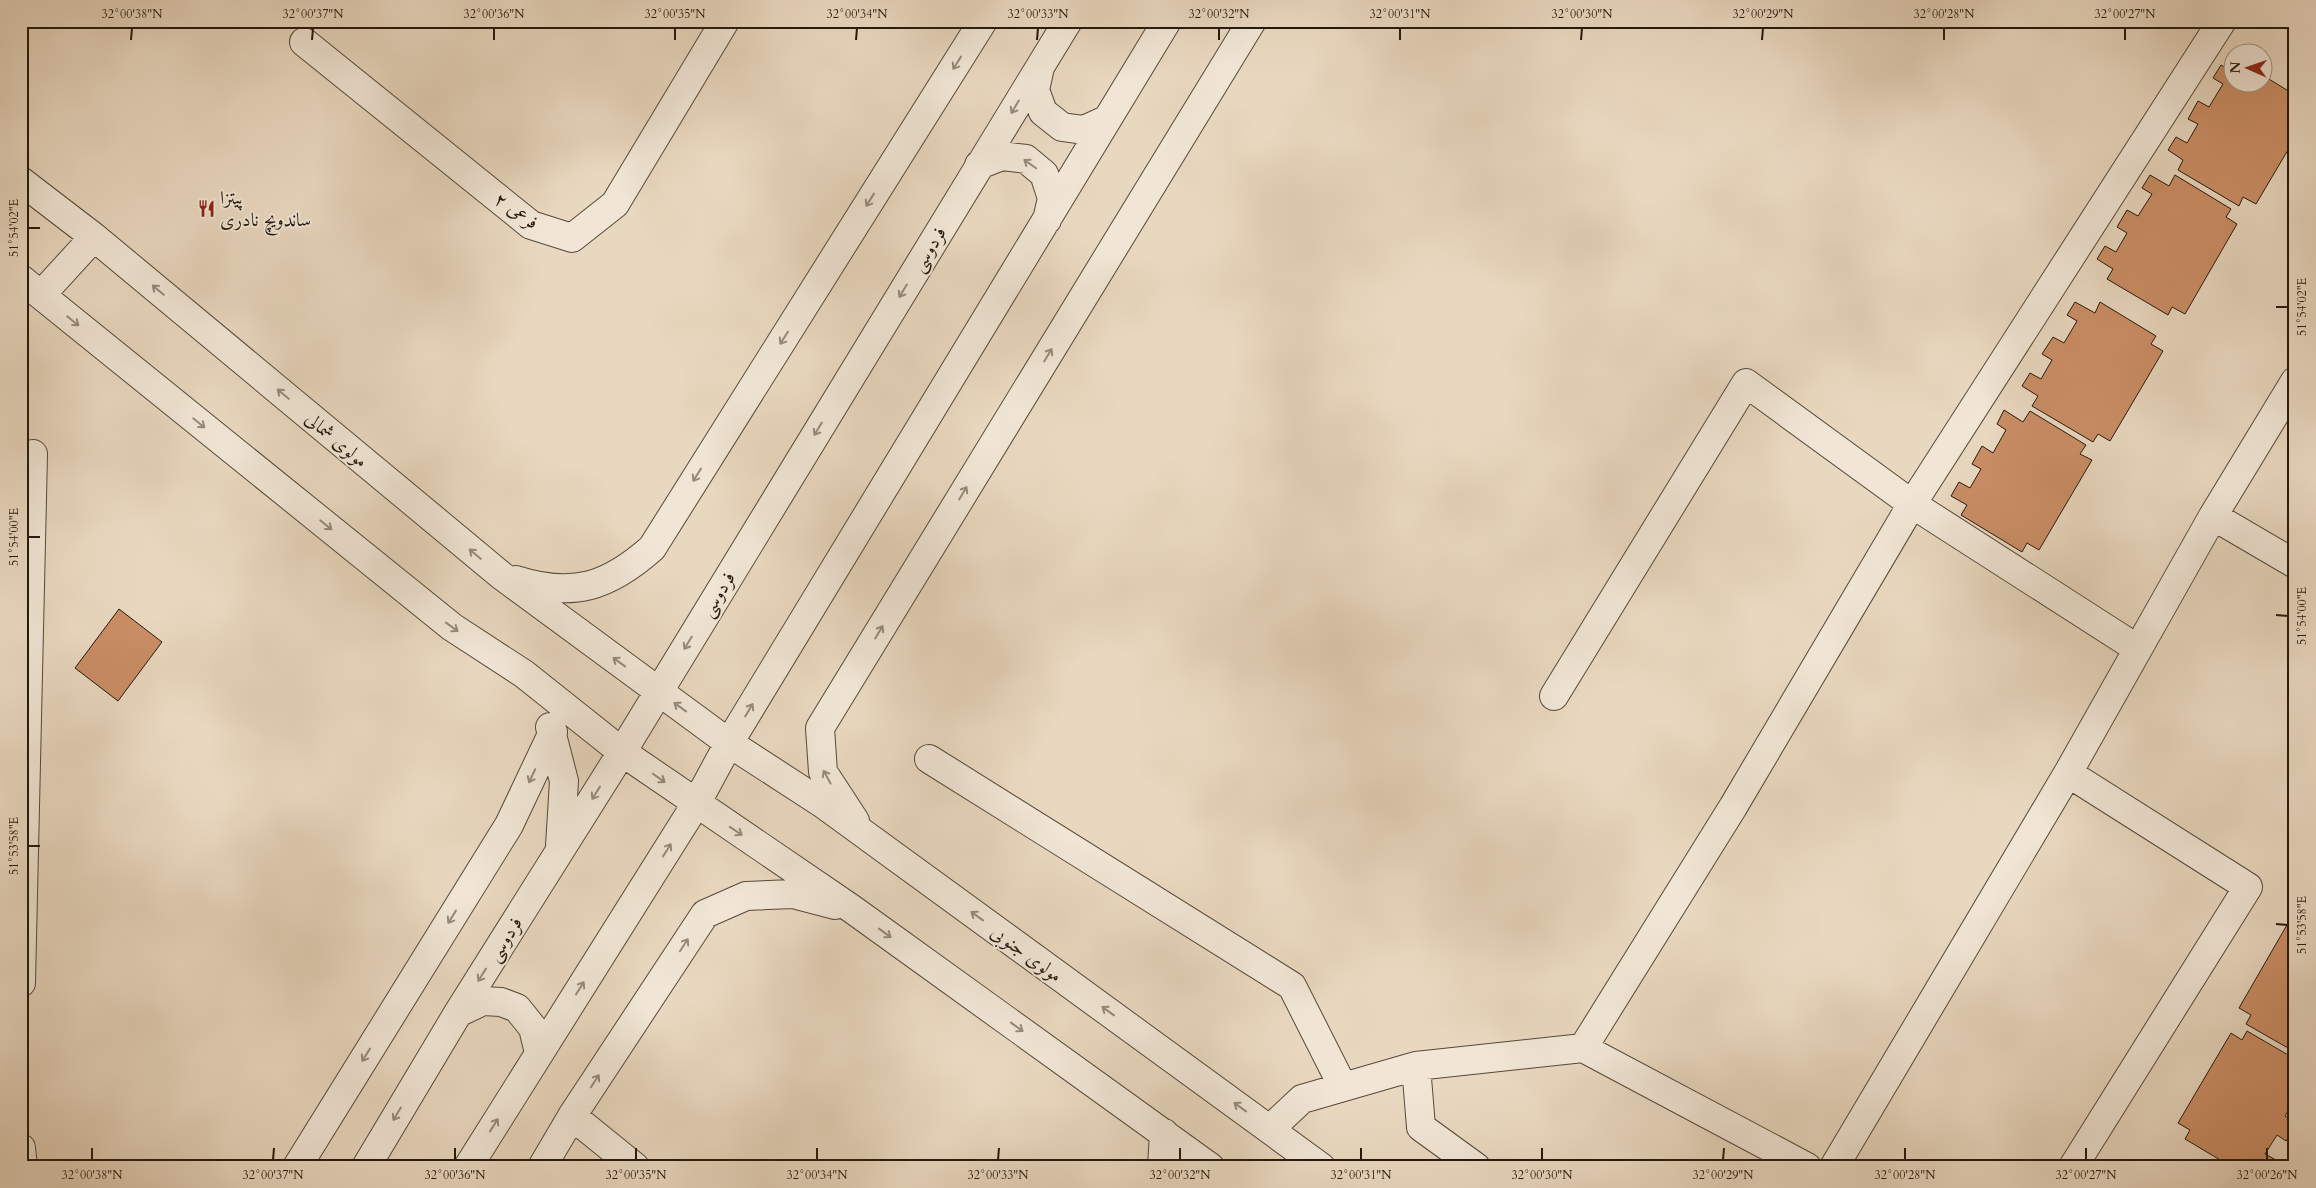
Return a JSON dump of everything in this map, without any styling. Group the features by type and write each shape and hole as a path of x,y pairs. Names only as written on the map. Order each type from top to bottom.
{"street":[{"name":"فرعی ۲","path":"304,42 531,225 572,238 614,204 725,21"},
{"path":"502,576 532,585 555,589 578,589 599,583 618,574 652,548 983,21"},
{"name":"فردوسی","path":"366,1167 458,1013 622,752 1068,21"},
{"path":"468,1167 696,804 730,743 1167,21"},
{"path":"862,833 823,772 820,728 1252,21"},
{"path":"1583,1048 1733,807 1912,504 2222,21"},
{"path":"1040,67 1036,90 1043,112 1062,127 1084,130 1106,120"},
{"path":"979,165 1002,156 1026,159 1044,174 1052,198 1046,221"},
{"name":"مولوی شمالی","path":"21,181 94,237 502,576 730,743"},
{"path":"94,237 31,287 452,627 524,674 622,752 852,909 1210,1167"},
{"path":"1834,1167 2068,773 2213,516 2295,381"},
{"path":"1554,696 1746,383 1912,504 2138,649"},
{"path":"21,983 33,454"},
{"path":"2213,516 2295,564"},
{"path":"524,674 553,732 564,781 559,851"},
{"path":"297,1167 509,825 553,732"},
{"name":"مولوی جنوبی","path":"730,743 862,833 1270,1128 1321,1167"},
{"path":"929,758 1292,986 1343,1087"},
{"path":"2068,773 2248,887 2072,1167"},
{"path":"542,1167 572,1116 705,914 746,896 793,894 852,909"},
{"path":"458,1013 483,1001 501,1002 517,1008 533,1028 539,1053"},
{"path":"1270,1128 1302,1098 1416,1066 1583,1048 1807,1167"},
{"path":"1416,1066 1421,1127 1476,1167"},
{"path":"572,1116 635,1167"},
{"path":"1162,1167 1164,1133"},
{"path":"21,1148 23,1167"}],"building":[{"path":"2221,65 2224,67 2224,92 2274,92 2274,82 2295,95 2295,138 2256,204 2243,197 2239,206 2178,170 2183,160 2168,150 2176,137 2187,143 2198,124 2188,119 2198,101 2209,107 2223,84 2213,78"},
{"path":"2150,175 2169,186 2175,175 2231,209 2226,217 2237,224 2185,314 2172,307 2168,315 2107,279 2113,269 2097,259 2105,246 2116,252 2127,233 2117,227 2127,210 2138,216 2152,194 2142,188"},
{"path":"2075,302 2095,313 2100,302 2156,336 2151,344 2163,351 2110,441 2098,434 2093,442 2032,406 2038,396 2022,386 2030,373 2041,379 2052,360 2042,354 2053,337 2064,343 2077,321 2067,315"},
{"path":"2004,410 2023,422 2030,411 2086,445 2080,454 2092,460 2039,550 2027,543 2022,552 1961,515 1967,505 1951,496 1959,482 1970,488 1981,469 1972,464 1982,446 1993,453 2006,430 1997,424"},
{"path":"119,609 162,642 118,701 75,668"},
{"path":"2291,918 2295,920 2295,1052 2246,1024 2251,1015 2239,1008"},
{"path":"2247,1031 2295,1059 2295,1100 2285,1116 2295,1122 2295,1126 2286,1141 2277,1135 2265,1154 2276,1160 2272,1167 2256,1167 2252,1164 2251,1167 2232,1167 2185,1139 2190,1130 2178,1123 2231,1033 2242,1040"}],"place":[{"name":"پیتزا ساندویچ نادری","path":"206,208"}]}
